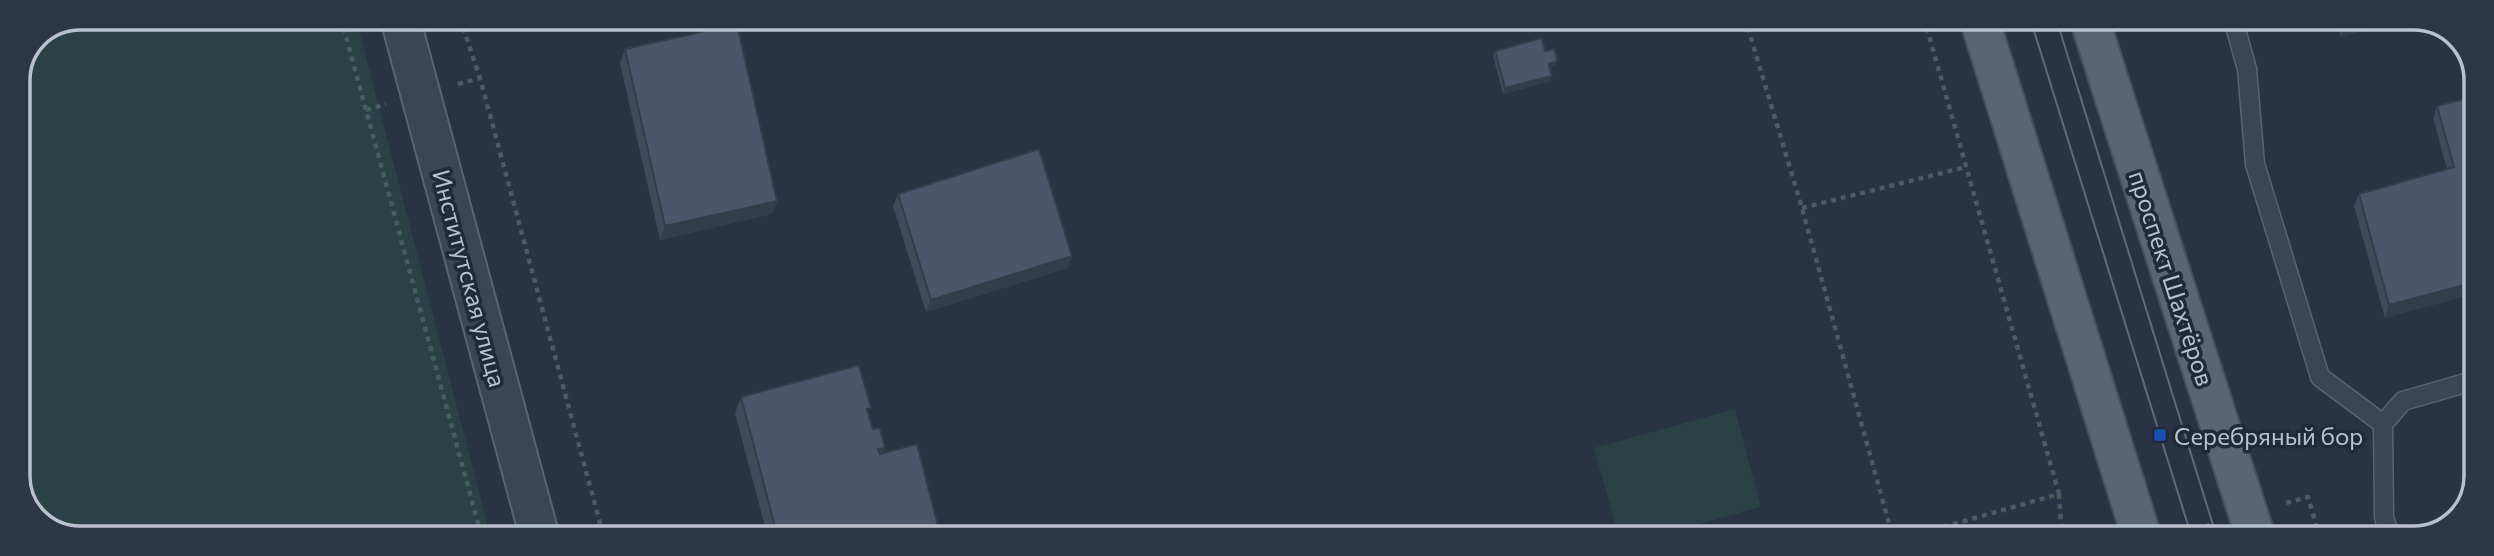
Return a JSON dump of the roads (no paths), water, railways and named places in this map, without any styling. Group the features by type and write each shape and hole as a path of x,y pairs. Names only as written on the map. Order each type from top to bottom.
{"main road":[{"path":"1983,30 2138,526"},
{"name":"проспект Шахтёров","path":"2093,30 2252,526"}],"street":[{"name":"Институтская улица","path":"403,30 537,526"}],"lane":[{"path":"2236,30 2247,69 2255,164 2320,377 2383,424"},
{"path":"2387,526 2384,517 2383,424 2403,401 2464,383"}],"tram line":[{"path":"2034,30 2188,526"},
{"path":"2060,30 2213,526"}],"place":[{"name":"Серебряный бор","path":"2160,435"}]}
